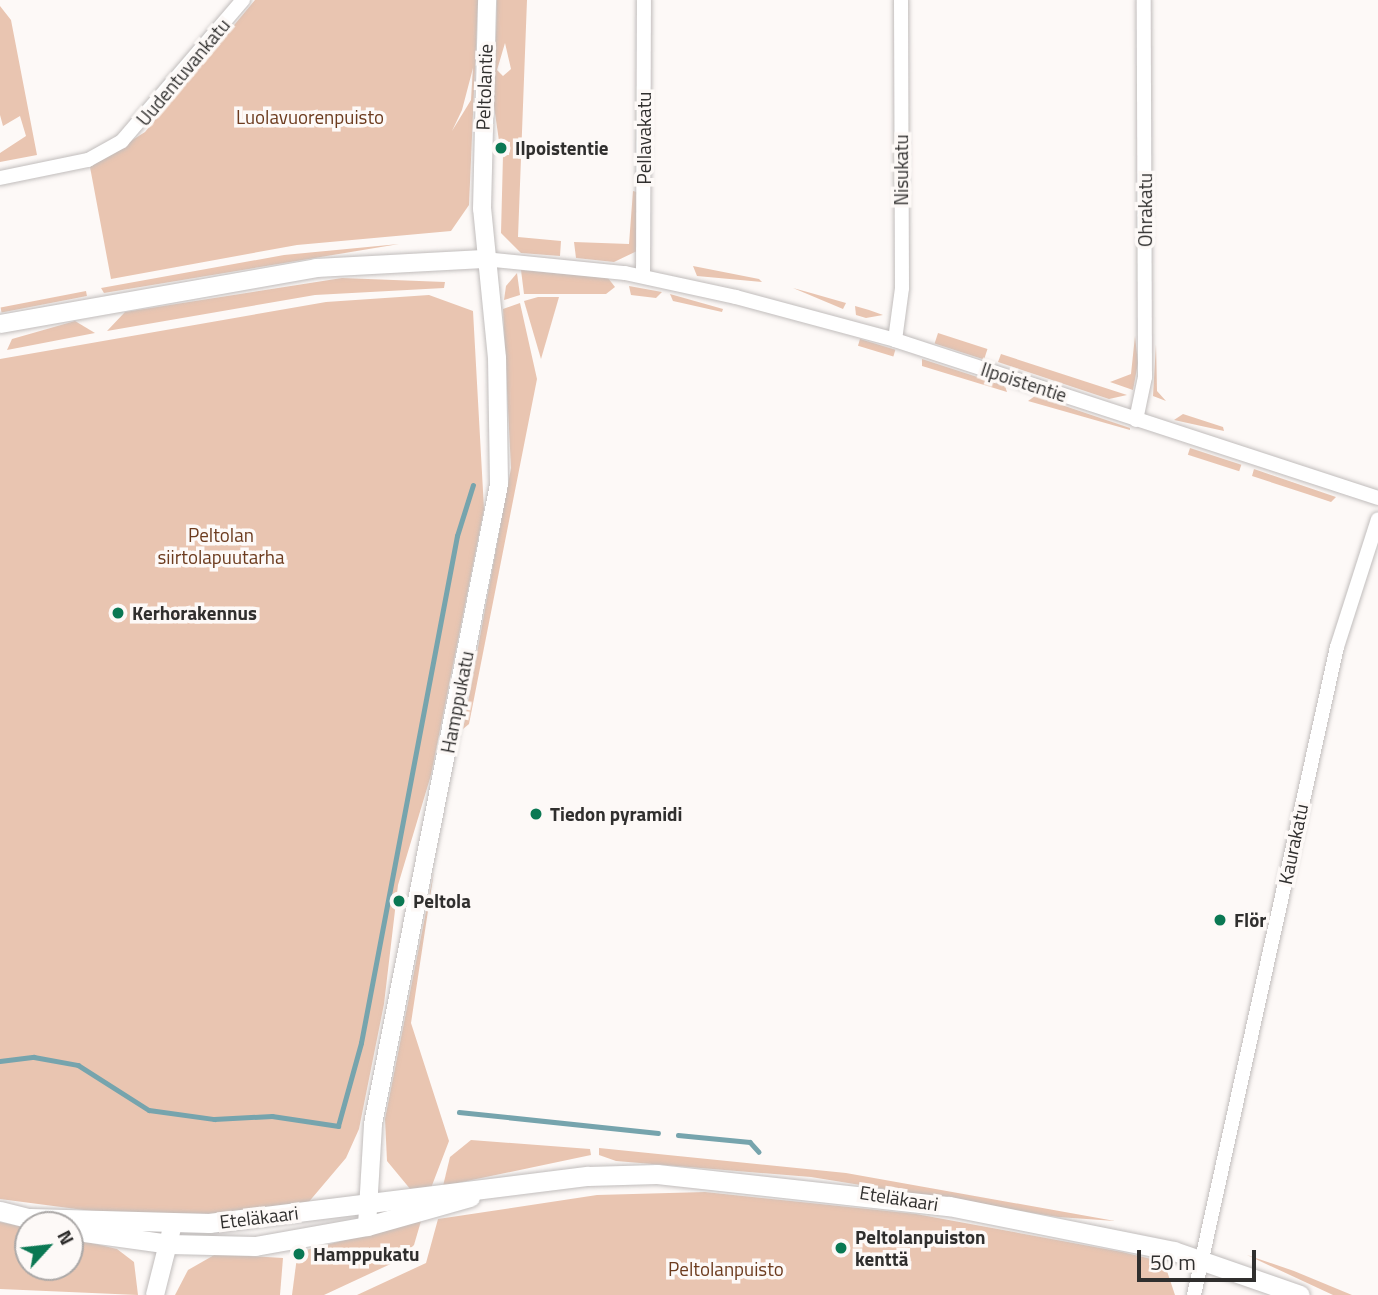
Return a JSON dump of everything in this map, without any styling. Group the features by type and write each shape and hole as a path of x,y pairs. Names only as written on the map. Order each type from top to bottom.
{"main road":[{"name":"Eteläkaari","path":"84,1220 173,1224 657,1174 849,1190 1203,1259 1300,1295"},
{"name":"Eteläkaari","path":"84,1232 169,1244 255,1246 368,1226 487,1190"}],"street":[{"name":"Uudentuvankatu","path":"0,178 88,160 122,141 243,0"},
{"name":"Peltolantie","path":"484,259 487,0"},
{"name":"Pellavakatu","path":"643,276 644,0"},
{"name":"Nisukatu","path":"895,340 902,288 901,0"},
{"name":"Ohrakatu","path":"1136,419 1145,377 1144,0"},
{"name":"Ilpoistentie","path":"0,324 316,268 484,259 643,276 895,340 1378,498"},
{"name":"Hamppukatu","path":"368,1226 367,1203 373,1125 499,484 497,358 484,259"},
{"name":"Kaurakatu","path":"1194,1295 1337,647 1378,519"},
{"path":"155,1295 173,1224"}],"green space":[{"name":"Luolavuorenpuisto","path":"255,0 478,0 469,205 451,231 297,245 111,279 90,167 145,132","holes":["473,68 471,100 452,131 462,110"]},
{"path":"497,0 527,0 518,237 561,241 560,256 521,253 501,233 503,155 509,155 510,142 499,141 494,106","holes":["505,43 511,69 503,76 497,70"]},
{"path":"0,6 11,20 37,155 0,162 0,153 26,136 20,116 3,126 0,115"},
{"path":"633,191 640,193 637,251 614,262 576,258 574,242 629,244"},
{"path":"399,244 104,293 101,288 284,255"},
{"path":"693,266 759,279 762,282 697,276"},
{"path":"521,270 608,278 615,287 606,294 524,294"},
{"path":"517,273 520,295 504,300 506,286"},
{"path":"342,278 445,282 444,288 315,295 107,331 125,312"},
{"path":"629,286 662,292 656,298 631,295"},
{"path":"793,288 811,293 846,303 843,309"},
{"path":"86,291 87,296 2,313 1,308"},
{"path":"670,294 723,309 722,312 673,301"},
{"name":"Peltolan siirtolapuutarha","path":"429,295 473,311 484,509 431,775 398,885 384,1004 359,1129 346,1158 307,1204 237,1214 107,1213 0,1199 0,359 326,302"},
{"path":"538,297 559,297 541,359 524,301"},
{"path":"520,303 537,379 469,724 463,729 511,468 503,309"},
{"path":"855,306 883,315 866,318 856,315"},
{"path":"75,321 95,333 7,350 12,339"},
{"path":"938,333 987,349 984,360 935,343"},
{"path":"1135,336 1138,363 1133,390 1110,382 1131,374"},
{"path":"860,339 895,350 893,357 858,346"},
{"path":"1156,344 1157,391 1166,401 1153,396"},
{"path":"1001,354 1127,395 1109,399 998,362"},
{"path":"922,359 1005,386 1007,392 922,366"},
{"path":"1035,396 1130,428 1130,430 1028,401"},
{"path":"1183,414 1223,427 1224,431 1174,420"},
{"path":"1190,448 1241,465 1239,471 1188,455"},
{"path":"1254,469 1336,497 1331,502 1252,476"},
{"path":"434,871 411,1023 449,1141 431,1188 411,1190 387,1161 385,1119"},
{"path":"471,1140 590,1149 591,1155 443,1186 450,1157"},
{"path":"599,1148 846,1173 1115,1221 1058,1217 811,1177 616,1161 599,1155"},
{"name":"Peltolanpuisto","path":"705,1192 916,1214 1122,1252 1164,1262 1175,1295 357,1295 426,1263 438,1219 597,1195"},
{"path":"421,1221 414,1245 397,1261 324,1295 292,1295 297,1257 306,1250"},
{"path":"0,1222 14,1225 14,1281 84,1281 84,1241 117,1249 134,1262 138,1295 0,1289"},
{"path":"216,1254 283,1258 280,1295 175,1295 188,1270"},
{"path":"1247,1255 1294,1271 1352,1295 1333,1295"}],"waterway":[{"path":"0,1061 34,1057 78,1065 149,1110 214,1119 272,1116 338,1126 361,1043 457,536 473,485"},
{"path":"459,1112 658,1133"},
{"path":"678,1135 750,1142 759,1152"}],"place":[{"name":"Ilpoistentie","path":"501,148"},
{"name":"Kerhorakennus","path":"118,613"},
{"name":"Tiedon pyramidi","path":"536,814"},
{"name":"Peltola","path":"399,901"},
{"name":"Flör","path":"1220,920"},
{"name":"Peltolanpuiston kenttä","path":"841,1248"},
{"name":"Hamppukatu","path":"299,1254"}]}
